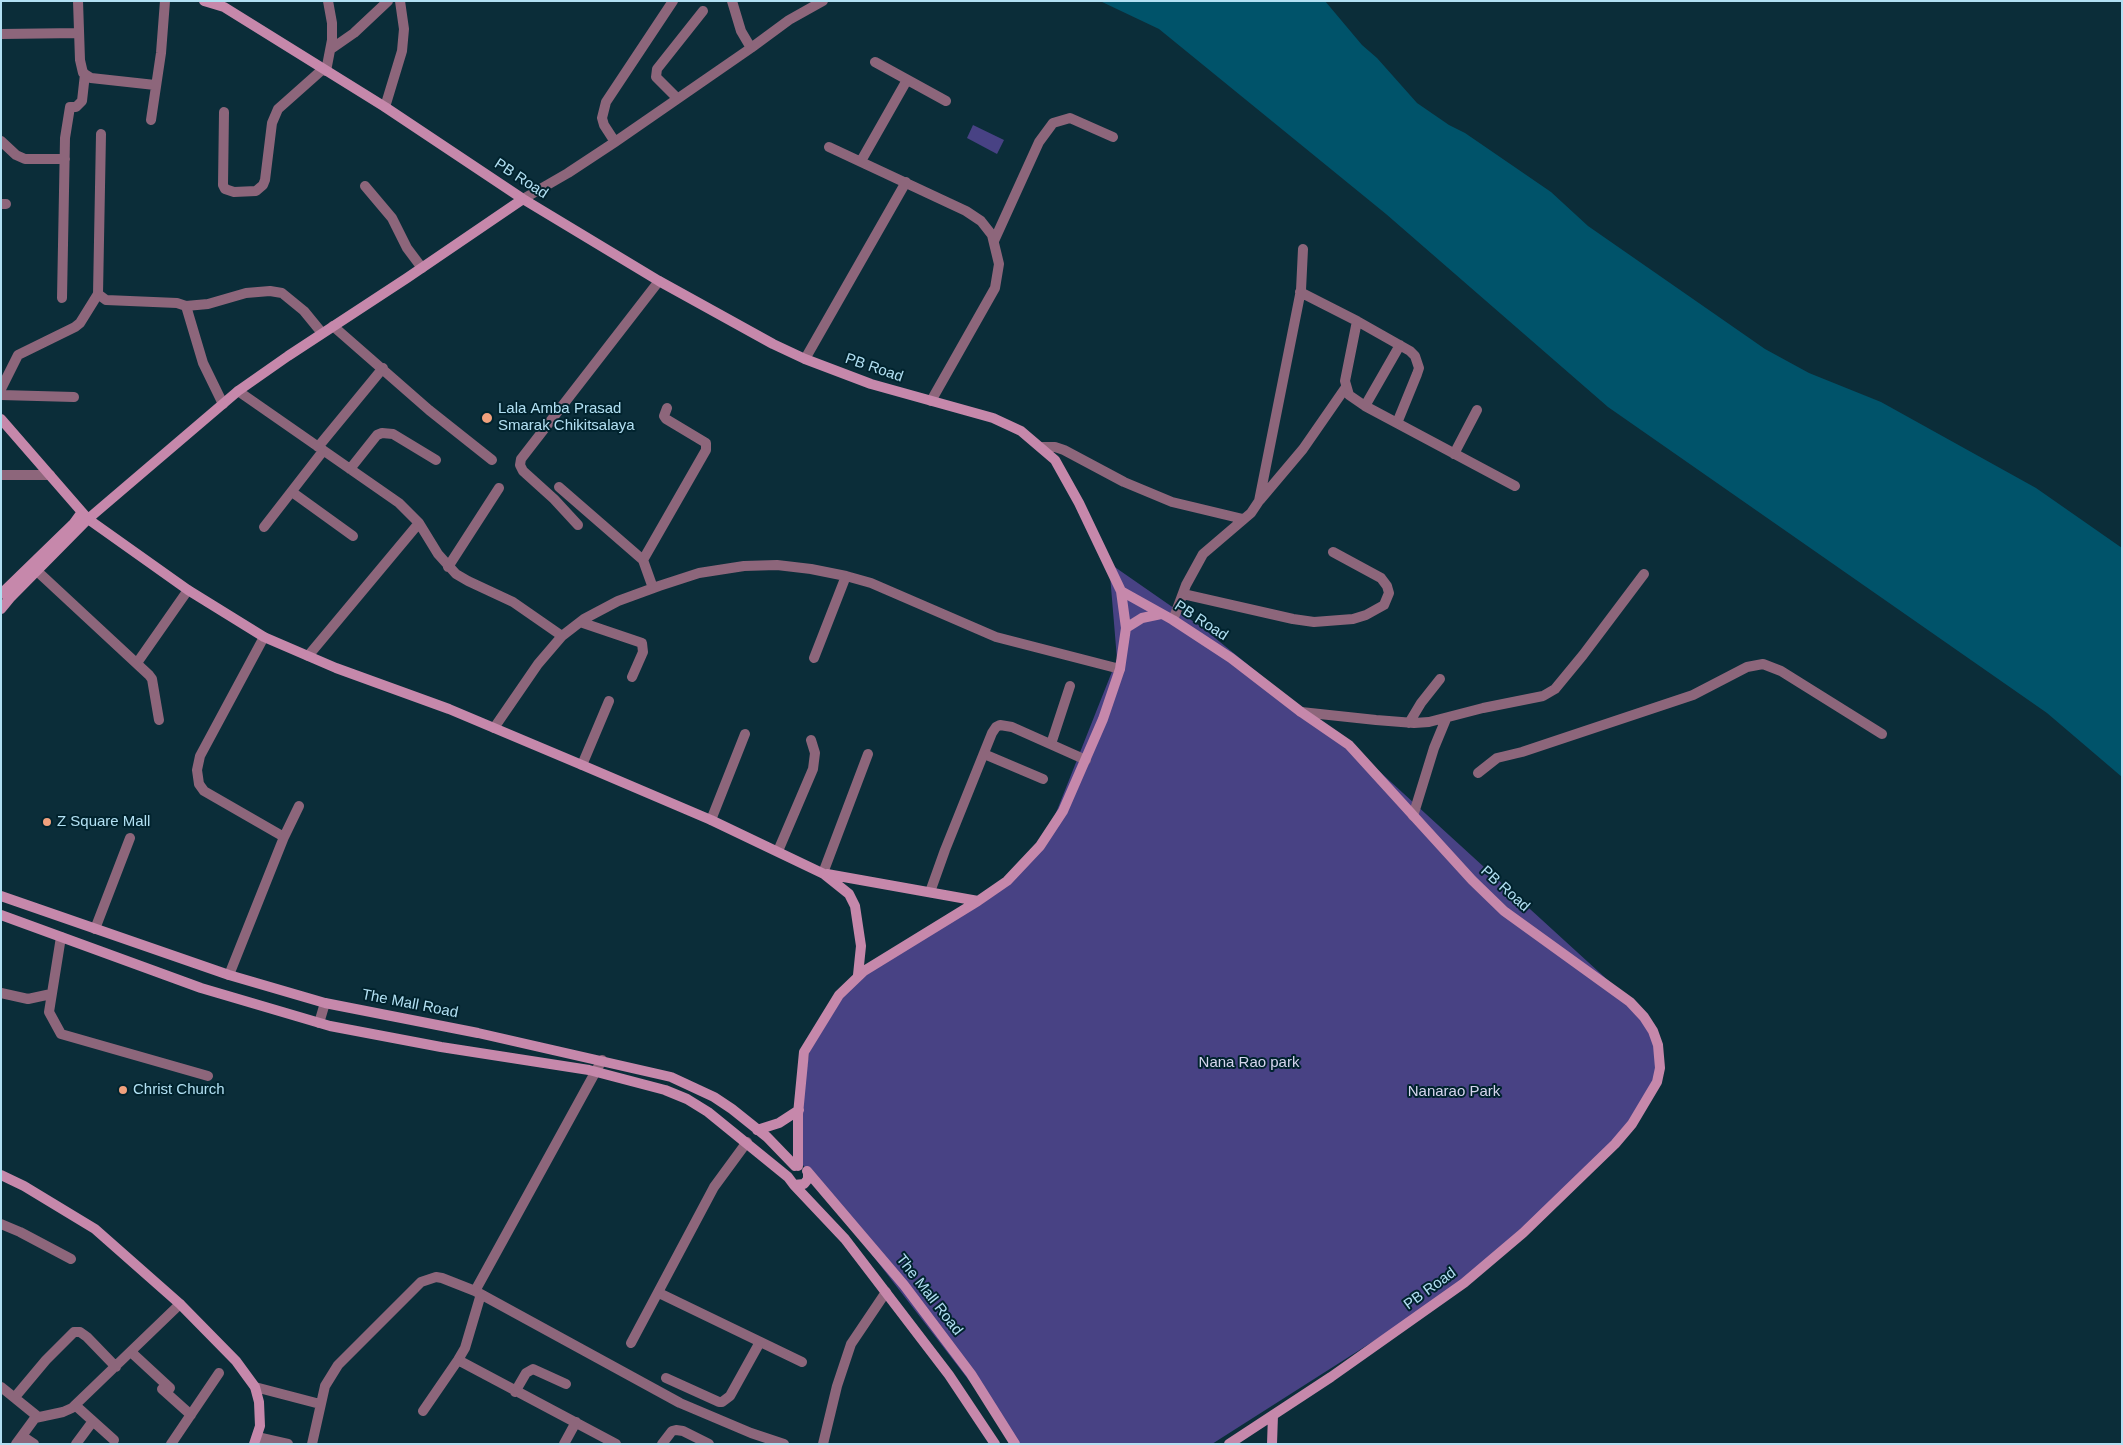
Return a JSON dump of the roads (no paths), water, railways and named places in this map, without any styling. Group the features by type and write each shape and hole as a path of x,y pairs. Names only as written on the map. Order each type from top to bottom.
{"street":[{"path":"78,1 81,68 85,74 91,78 155,85"},
{"path":"151,120 161,53 165,1"},
{"name":"PB Road","path":"204,1 224,7 523,199 659,281 774,344 805,359 871,384 993,418 1021,431 1055,460 1080,503 1121,590 1173,620 1231,658 1301,712 1349,745 1472,880 1504,911 1630,1002 1644,1016 1658,1044 1660,1068 1657,1082 1632,1124 1615,1144 1523,1233 1456,1289 1230,1444"},
{"path":"224,112 222,185 225,189 234,192 256,191 260,189 265,180 272,123 278,109 324,70 332,49 332,23 328,1"},
{"path":"332,49 354,33 388,1"},
{"path":"384,108 402,51 404,29 400,1"},
{"path":"614,142 602,118 606,102 673,1"},
{"path":"732,1 741,31 751,48"},
{"path":"1,594 74,523 238,392 322,333 523,199 568,173 614,142 789,20 823,1"},
{"path":"677,98 656,77 656,69 703,12"},
{"path":"1,34 79,33"},
{"path":"874,62 946,101"},
{"path":"62,298 65,138 70,107 76,107 82,101 85,74"},
{"path":"861,161 907,80"},
{"path":"994,241 1039,142 1053,123 1070,118 1113,137"},
{"path":"1,389 18,355 75,327 80,323 98,294 101,134"},
{"path":"1,141 16,155 25,159 65,159"},
{"path":"829,147 906,182 982,220 988,227 994,241 999,264 994,288 932,401"},
{"path":"805,359 906,182"},
{"path":"365,186 392,218 402,240 422,268"},
{"path":"1173,620 1192,572 1203,554 1256,507 1259,500 1300,292 1303,249"},
{"path":"578,525 554,499 523,471 520,465 521,459 659,281"},
{"path":"98,294 106,300 177,303 186,306 208,304 246,293 270,291 282,293 304,311 322,333"},
{"path":"1300,292 1357,321 1400,345 1415,356 1419,368 1397,423"},
{"path":"186,306 203,363 223,404"},
{"path":"1357,321 1345,381 1349,395 1365,406 1515,486"},
{"path":"334,326 429,410 492,460"},
{"path":"1365,406 1400,345"},
{"path":"264,527 292,492 320,449 382,368"},
{"path":"1259,500 1303,449 1346,388"},
{"path":"238,392 410,511 448,567 468,581 513,602 562,636"},
{"path":"1,395 74,396"},
{"path":"643,560 706,450 706,443 701,438 664,416 667,408"},
{"path":"1454,454 1477,410"},
{"path":"1,419 85,515 188,590 264,636 308,656 395,688 582,765 711,820 823,873 849,894 855,906 861,946 858,975"},
{"path":"350,469 377,435 382,433 393,434 436,460"},
{"path":"1042,447 1055,447 1064,450 1124,482 1172,502 1243,519"},
{"path":"1,475 50,475"},
{"path":"558,487 643,560 653,588"},
{"path":"448,567 499,488"},
{"path":"292,492 353,536"},
{"path":"1,609 85,515"},
{"path":"308,656 419,522"},
{"path":"1183,594 1314,622 1353,619 1366,615 1384,604 1389,593 1387,586 1381,578 1333,552"},
{"path":"494,728 538,664 562,636 580,622 618,601 653,588 699,574 744,566 776,565 811,568 846,576 871,583 996,637 1120,670"},
{"path":"36,571 152,679 159,720"},
{"path":"1301,712 1409,723 1429,722 1483,708 1536,699 1555,689 1644,574"},
{"path":"814,658 846,576"},
{"path":"137,663 188,590"},
{"path":"797,1166 802,1060 806,1046 839,995 858,975 978,901 1016,873 1040,846 1063,811 1103,719 1120,670 1126,628 1121,590"},
{"path":"1126,628 1142,618 1163,614"},
{"path":"580,622 642,643 642,652 632,677"},
{"path":"264,636 200,756 197,770 199,784 204,791 284,837"},
{"path":"1478,773 1497,758 1522,752 1693,696 1746,667 1763,664 1781,671 1882,734"},
{"path":"1409,723 1421,703 1440,679"},
{"path":"1051,744 1070,686"},
{"path":"582,765 608,701"},
{"path":"1413,816 1434,748 1446,718"},
{"path":"930,892 992,733 1000,725 1012,727 1086,760"},
{"path":"711,820 745,734"},
{"path":"778,851 813,769 815,753 812,740"},
{"path":"823,873 868,754"},
{"path":"984,754 1043,779"},
{"path":"229,975 284,837 299,806"},
{"path":"95,929 130,838"},
{"path":"823,873 978,901"},
{"name":"The Mall Road","path":"1,896 229,975 325,1003 420,1021 602,1060 671,1077 720,1101 758,1130 797,1166"},
{"path":"1,915 202,988 320,1023 441,1047 596,1072 645,1084 687,1099 708,1112 747,1142 791,1181 845,1239 949,1375 995,1444"},
{"path":"61,937 49,1012 61,1034 208,1076"},
{"path":"1,993 28,999 51,994"},
{"path":"320,1023 325,1003"},
{"path":"423,1411 458,1360 468,1339 478,1293 602,1060"},
{"path":"758,1130 779,1123 799,1110"},
{"path":"632,1343 714,1187 747,1142"},
{"path":"797,1166 804,1168 808,1173 806,1182 801,1186 791,1181 790,1170 797,1166"},
{"name":"The Mall Road","path":"808,1173 904,1286 971,1374 1015,1444"},
{"path":"1,1175 24,1186 95,1229 180,1304 236,1361 254,1387 260,1414 255,1440 288,1444"},
{"path":"1,1224 71,1259"},
{"path":"312,1444 325,1386 338,1365 421,1282 428,1278 442,1278 478,1293 680,1403 751,1433 784,1444"},
{"path":"823,1444 837,1386 852,1344 860,1329 886,1292"},
{"path":"659,1293 802,1362"},
{"path":"34,1444 19,1440 37,1416 63,1412 75,1405 180,1304"},
{"path":"15,1398 46,1360 74,1332 80,1332 87,1337 116,1367"},
{"path":"666,1378 722,1402 730,1396 760,1342"},
{"path":"131,1352 191,1415"},
{"path":"458,1360 616,1444"},
{"path":"515,1392 526,1373 533,1369 566,1384"},
{"path":"171,1444 219,1373"},
{"path":"1,1387 37,1416"},
{"path":"254,1387 320,1404"},
{"path":"75,1405 114,1440"},
{"path":"1272,1444 1273,1415"},
{"path":"76,1444 93,1421"},
{"path":"564,1444 576,1422"},
{"path":"662,1444 672,1431 676,1430 683,1431 709,1444"}],"water":[{"path":"1100,1 1325,1 1362,45 1377,58 1417,103 1449,125 1465,133 1551,192 1588,226 1765,349 1809,373 1881,402 2036,488 2122,548 2122,777 2047,713 1608,407 1386,214 1159,29"}],"place":[{"name":"Lala Amba Prasad Smarak Chikitsalaya","path":"487,418"},
{"name":"Z Square Mall","path":"47,822"},
{"name":"Christ Church","path":"123,1090"}],"park label":[{"name":"Nana Rao park","path":"1249,1063"},
{"name":"Nanarao Park","path":"1454,1092"}]}
